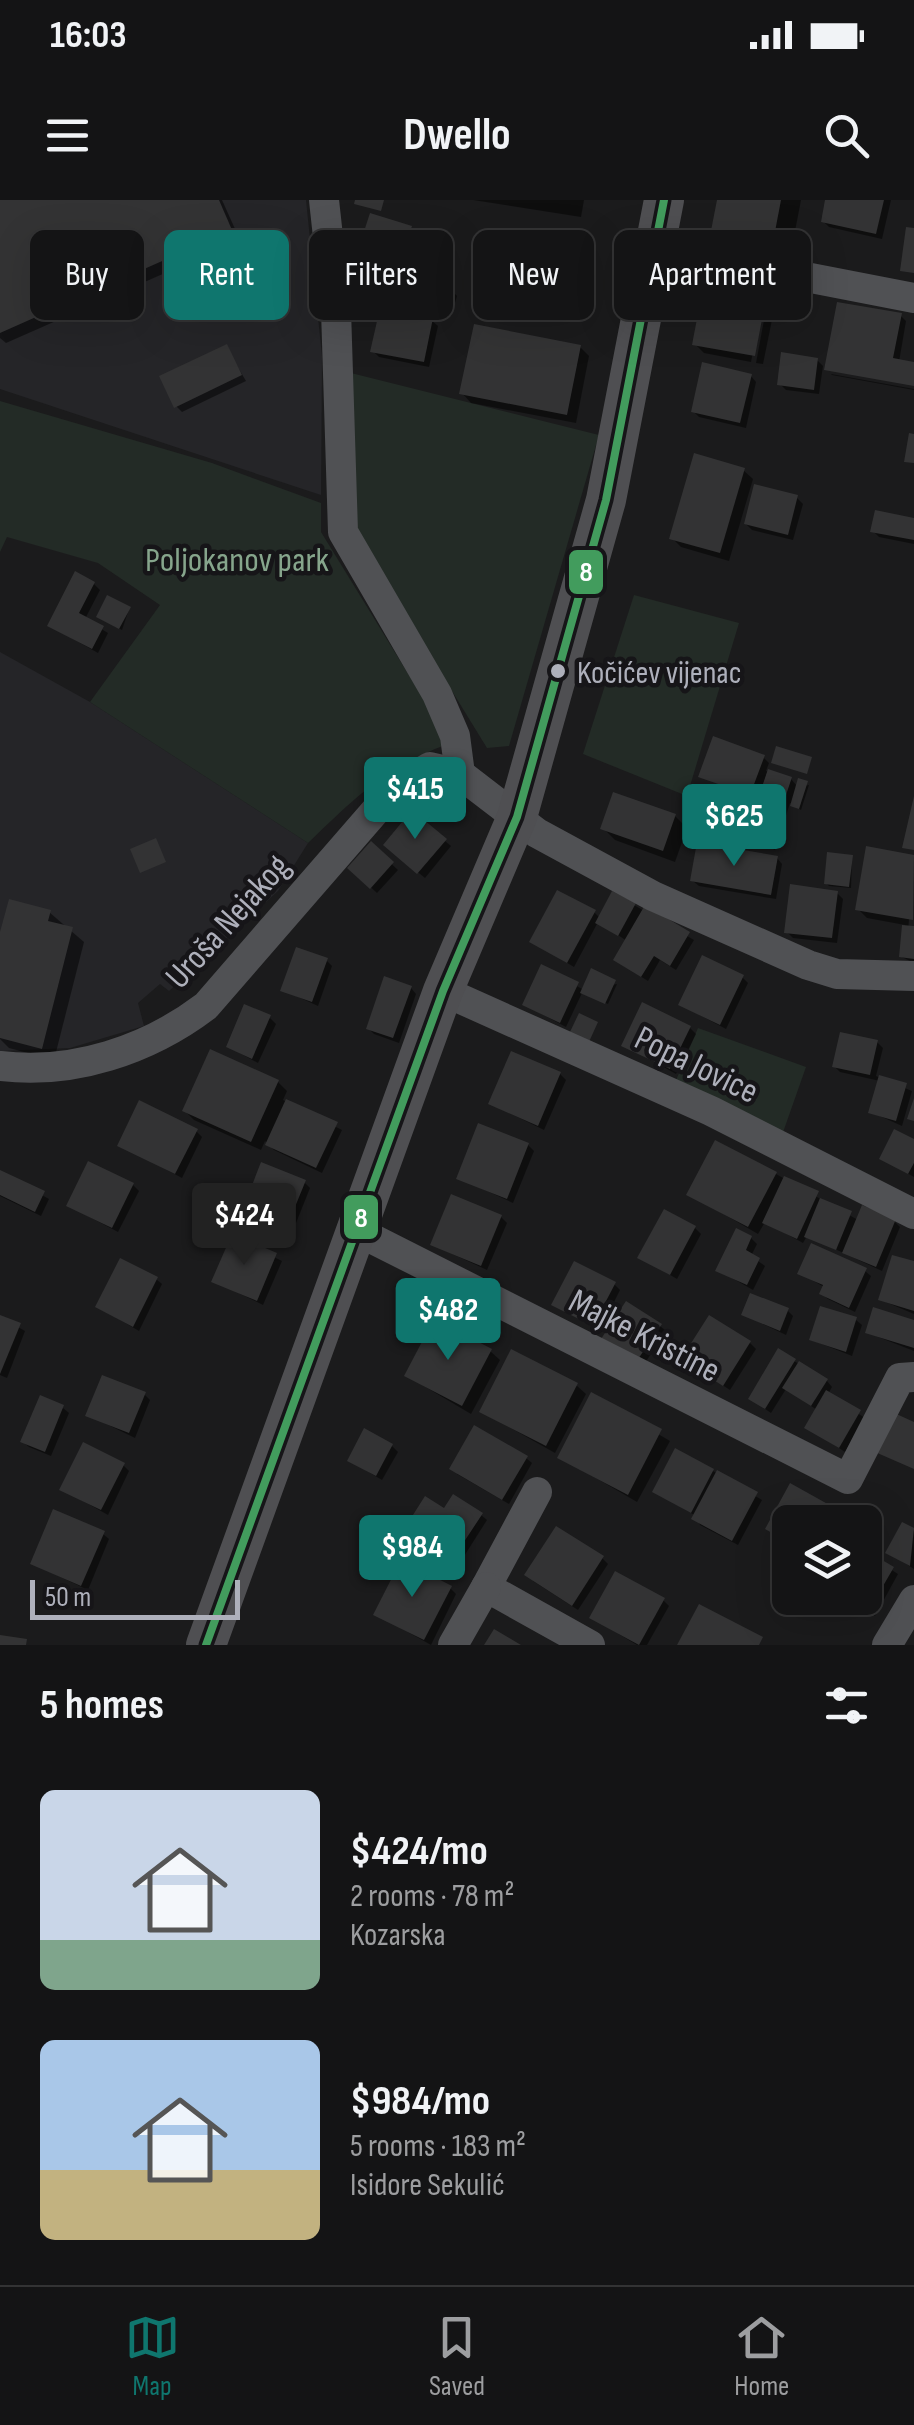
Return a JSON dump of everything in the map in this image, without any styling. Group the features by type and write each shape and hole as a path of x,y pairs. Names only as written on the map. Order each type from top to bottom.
{"main road":[{"path":"659,230 664,200"},
{"path":"206,1645 443,991 517,817 606,500 642,320"}],"street":[{"path":"324,200 336,310 343,532 437,694 455,736 460,774 517,817 654,896 808,965 837,974 914,976"},
{"path":"811,278 914,298"},
{"name":"Uroša Nejakog","path":"0,1066 28,1069 90,1060 162,1036 184,1023 206,1006 397,786 430,767 460,774"},
{"name":"Popa Jovice","path":"443,991 711,1110 914,1214"},
{"name":"Majke Kristine","path":"355,1230 848,1480 900,1378 914,1377"},
{"path":"454,1645 537,1492"},
{"path":"486,1587 590,1645"},
{"path":"887,1645 914,1600"}],"shaded area":[{"path":"0,200 306,200 309,320 318,320 322,356 321,495 0,389"},
{"path":"0,652 90,702 308,843 278,891 169,991 160,984 138,1003 144,1026 70,1048 0,1051"}],"green space":[{"path":"347,372 599,435 509,746 487,748 361,543 354,524"},
{"name":"Poljokanov park","path":"0,401 212,463 321,503 321,532 442,729 445,745 404,764 371,786 308,843 90,702 160,605 98,563 7,537 0,552"},
{"path":"634,595 739,623 687,796 583,754"},
{"path":"698,1028 806,1067 781,1138 674,1085"}],"building":[{"path":"0,200 219,200 232,230 164,230 164,260 144,269 144,230 30,230 30,320 0,333"},
{"path":"355,200 384,200 381,211 354,204"},
{"path":"717,200 781,200 775,230 711,230"},
{"path":"825,200 884,200 876,234 821,222"},
{"path":"370,213 412,226 411,230 364,230"},
{"path":"906,227 914,228 914,273 900,271"},
{"path":"837,302 902,313 893,358 914,362 914,386 824,370"},
{"path":"377,320 433,320 424,362 370,352"},
{"path":"697,320 762,320 755,356 692,345"},
{"path":"474,324 581,345 567,415 459,394"},
{"path":"227,344 242,375 174,408 159,376"},
{"path":"781,352 818,358 814,390 777,385"},
{"path":"702,362 752,374 740,423 691,412"},
{"path":"909,433 914,434 914,463 904,462"},
{"path":"694,453 745,468 720,553 669,539"},
{"path":"754,484 798,495 788,535 744,524"},
{"path":"875,510 914,518 914,540 870,532"},
{"path":"75,571 95,582 79,613 104,626 92,649 47,626"},
{"path":"107,595 131,607 119,629 96,617"},
{"path":"713,736 765,755 750,795 698,777"},
{"path":"776,746 812,757 807,774 771,763"},
{"path":"768,769 792,777 769,846 745,838"},
{"path":"798,778 808,781 799,809 790,806"},
{"path":"613,792 676,814 663,851 600,829"},
{"path":"914,796 914,850 902,848"},
{"path":"412,810 447,839 417,874 383,845"},
{"path":"156,838 166,862 140,873 130,849"},
{"path":"371,841 394,862 370,889 347,868"},
{"path":"697,842 778,856 771,895 690,881"},
{"path":"866,846 914,855 913,920 855,910"},
{"path":"827,852 853,855 849,887 824,884"},
{"path":"790,884 838,891 832,938 784,933"},
{"path":"557,890 596,910 567,963 529,942"},
{"path":"612,891 636,903 618,936 595,923"},
{"path":"9,899 51,910 48,921 73,927 42,1049 0,1038 0,932"},
{"path":"645,905 690,932 670,966 654,956 641,977 613,960"},
{"path":"902,925 914,926 914,959 899,957"},
{"path":"296,947 328,958 312,1002 280,991"},
{"path":"702,955 744,975 720,1025 678,1005"},
{"path":"541,964 579,982 560,1023 522,1005"},
{"path":"591,968 616,980 605,1004 580,993"},
{"path":"384,976 412,986 393,1038 366,1029"},
{"path":"642,1002 691,1026 670,1069 621,1046"},
{"path":"244,1004 271,1015 252,1059 226,1047"},
{"path":"579,1013 598,1022 588,1044 569,1034"},
{"path":"840,1032 878,1040 870,1075 832,1067"},
{"path":"210,1049 279,1080 251,1142 182,1111"},
{"path":"511,1051 561,1072 538,1126 488,1104"},
{"path":"879,1075 907,1083 896,1121 868,1113"},
{"path":"914,1098 914,1121 907,1119"},
{"path":"286,1099 338,1122 316,1168 265,1145"},
{"path":"139,1100 198,1129 175,1174 117,1146"},
{"path":"478,1123 529,1143 507,1199 456,1179"},
{"path":"894,1129 914,1139 914,1163 908,1174 879,1159"},
{"path":"715,1140 777,1172 748,1227 686,1195"},
{"path":"88,1161 134,1183 112,1228 66,1206"},
{"path":"261,1162 306,1180 288,1224 244,1206"},
{"path":"0,1170 45,1191 35,1212 0,1195"},
{"path":"784,1176 819,1191 797,1239 762,1223"},
{"path":"451,1194 502,1215 481,1266 430,1245"},
{"path":"820,1198 852,1211 836,1250 804,1237"},
{"path":"862,1205 896,1219 876,1267 842,1253"},
{"path":"664,1209 696,1226 670,1275 637,1258"},
{"path":"736,1228 752,1236 746,1250 760,1258 747,1285 715,1271"},
{"path":"232,1234 277,1253 257,1301 211,1282"},
{"path":"811,1243 867,1268 849,1308 819,1294 823,1285 797,1274"},
{"path":"892,1255 914,1261 914,1311 878,1300"},
{"path":"120,1258 158,1277 133,1327 95,1307"},
{"path":"574,1261 616,1282 593,1326 551,1305"},
{"path":"750,1293 789,1308 780,1331 741,1315"},
{"path":"626,1301 662,1324 636,1362 601,1339"},
{"path":"820,1306 857,1317 846,1352 809,1340"},
{"path":"873,1307 914,1320 914,1348 865,1333"},
{"path":"0,1315 21,1323 0,1374"},
{"path":"709,1315 751,1341 723,1386 681,1359"},
{"path":"434,1319 492,1349 462,1406 404,1376"},
{"path":"778,1348 796,1359 765,1409 748,1399"},
{"path":"511,1349 578,1383 546,1446 479,1412"},
{"path":"799,1361 828,1379 811,1406 782,1388"},
{"path":"102,1375 146,1392 129,1433 85,1416"},
{"path":"826,1390 861,1410 839,1448 804,1428"},
{"path":"591,1392 662,1429 628,1495 557,1458"},
{"path":"40,1395 64,1405 45,1452 20,1442"},
{"path":"892,1412 914,1422 914,1469 875,1452"},
{"path":"474,1425 528,1456 502,1500 449,1469"},
{"path":"364,1428 393,1444 376,1476 347,1461"},
{"path":"83,1442 125,1463 101,1510 59,1490"},
{"path":"675,1448 714,1469 691,1513 652,1492"},
{"path":"717,1470 758,1492 732,1541 691,1519"},
{"path":"790,1483 829,1505 778,1505"},
{"path":"453,1494 483,1513 454,1557 406,1526 425,1496 444,1508"},
{"path":"53,1509 105,1531 81,1586 30,1564"},
{"path":"902,1522 914,1528 910,1566 885,1553"},
{"path":"556,1526 604,1556 572,1606 524,1575"},
{"path":"401,1560 452,1586 424,1640 373,1615"},
{"path":"882,1560 894,1567 882,1588"},
{"path":"615,1571 665,1598 639,1645 589,1618"},
{"path":"699,1604 763,1637 759,1645 677,1645"},
{"path":"494,1629 521,1645 484,1645"},
{"path":"0,1635 27,1639 26,1645 0,1645"}],"transit line":[{"name":"8","path":"206,1645 443,991 517,817 606,500 664,200"}],"place":[{"name":"Kočićev vijenac","path":"558,671"}]}
